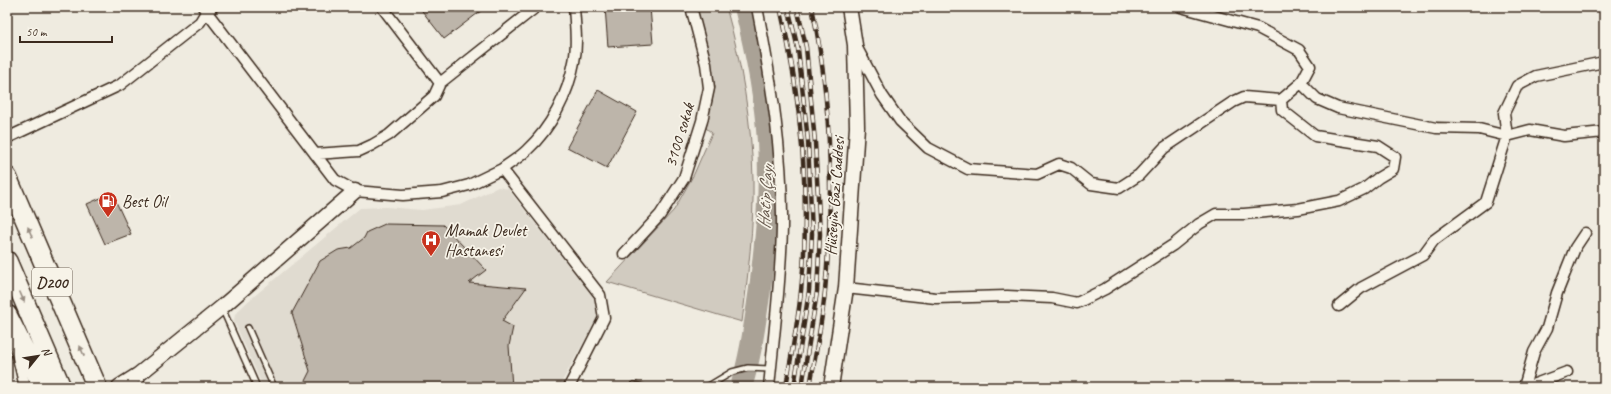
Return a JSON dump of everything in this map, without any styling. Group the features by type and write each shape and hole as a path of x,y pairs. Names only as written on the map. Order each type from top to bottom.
{"highway":[{"name":"D200","path":"7,177 97,387"},
{"name":"D200","path":"7,261 61,387"},
{"path":"8,317 43,387"}],"street":[{"path":"382,7 440,83"},
{"path":"315,154 359,151 389,135 434,96 440,83 536,7"},
{"path":"7,138 120,85 200,22 207,9 335,180 354,191 403,195 442,192 469,185 502,169 526,151 549,125 564,97 574,62 576,30 574,7"},
{"name":"3100 sokak","path":"624,254 660,215 684,178 702,121 709,88 706,64 691,7"},
{"path":"757,7 766,52 779,148 782,226 769,387"},
{"name":"Hüseyin Gazi Caddesi","path":"831,387 846,288 857,127 855,45 849,7"},
{"path":"855,45 882,95 900,121 928,148 968,169 1037,174 1059,164 1071,168 1091,184 1119,188 1139,175 1164,148 1233,102 1244,97 1281,100 1301,83 1310,66 1298,50 1258,28 1181,7"},
{"path":"1339,306 1361,288 1423,255 1434,240 1486,202 1507,136 1504,113 1517,86 1536,76 1604,62"},
{"path":"1301,83 1316,99 1338,108 1436,128 1479,129 1507,136 1530,130 1564,136 1604,132"},
{"path":"846,288 936,298 1007,296 1052,298 1077,303 1105,289 1173,245 1199,224 1216,214 1244,214 1298,209 1339,201 1364,190 1378,178 1393,169 1395,157 1378,146 1315,136 1282,110 1281,100"},
{"path":"502,169 600,295 604,318 569,387"},
{"path":"119,387 140,381 354,191"},
{"path":"1524,387 1534,352 1547,328 1557,293 1575,248 1585,233"},
{"path":"8,317 25,387"},
{"path":"1527,387 1567,372"}],"lane":[{"path":"222,307 256,387"},
{"path":"248,328 274,387"},
{"path":"707,387 732,372 748,368 771,369"},
{"path":"634,385 642,387"}],"shaded area":[{"path":"697,7 726,7 745,92 752,158 753,215 742,322 607,282 674,210 694,174 712,133 706,128 715,87"},
{"name":"Mamak Devlet Hastanesi","path":"498,187 508,189 596,301 598,316 559,387 263,387 234,321 235,314 246,303 360,208 386,207 422,210 461,205"}],"building":[{"path":"419,7 486,7 444,39"},
{"path":"605,7 650,7 653,44 608,47"},
{"path":"598,90 637,112 607,168 567,147"},
{"path":"112,193 131,234 105,244 87,204"},
{"name":"Mamak Devlet Hastanesi","path":"385,224 443,225 486,270 469,283 526,288 502,321 513,327 509,346 512,387 302,387 310,371 292,313 320,261 338,250 351,248 364,238 367,232"}],"waterway":[{"name":"Hatip Çayı","path":"741,387 750,351 760,289 766,234 769,178 765,107 745,7"}],"railway":[{"path":"780,7 794,76 799,112 805,221 800,303 786,387"},
{"path":"788,7 798,49 808,141 812,234 809,291 794,387"},
{"path":"797,7 806,47 815,142 820,234 817,292 802,387"},
{"path":"810,387 825,291 830,219 827,113 819,42 812,7"}],"place":[{"name":"Best Oil","path":"108,218"},
{"name":"Mamak Devlet Hastanesi","path":"431,257"}]}
